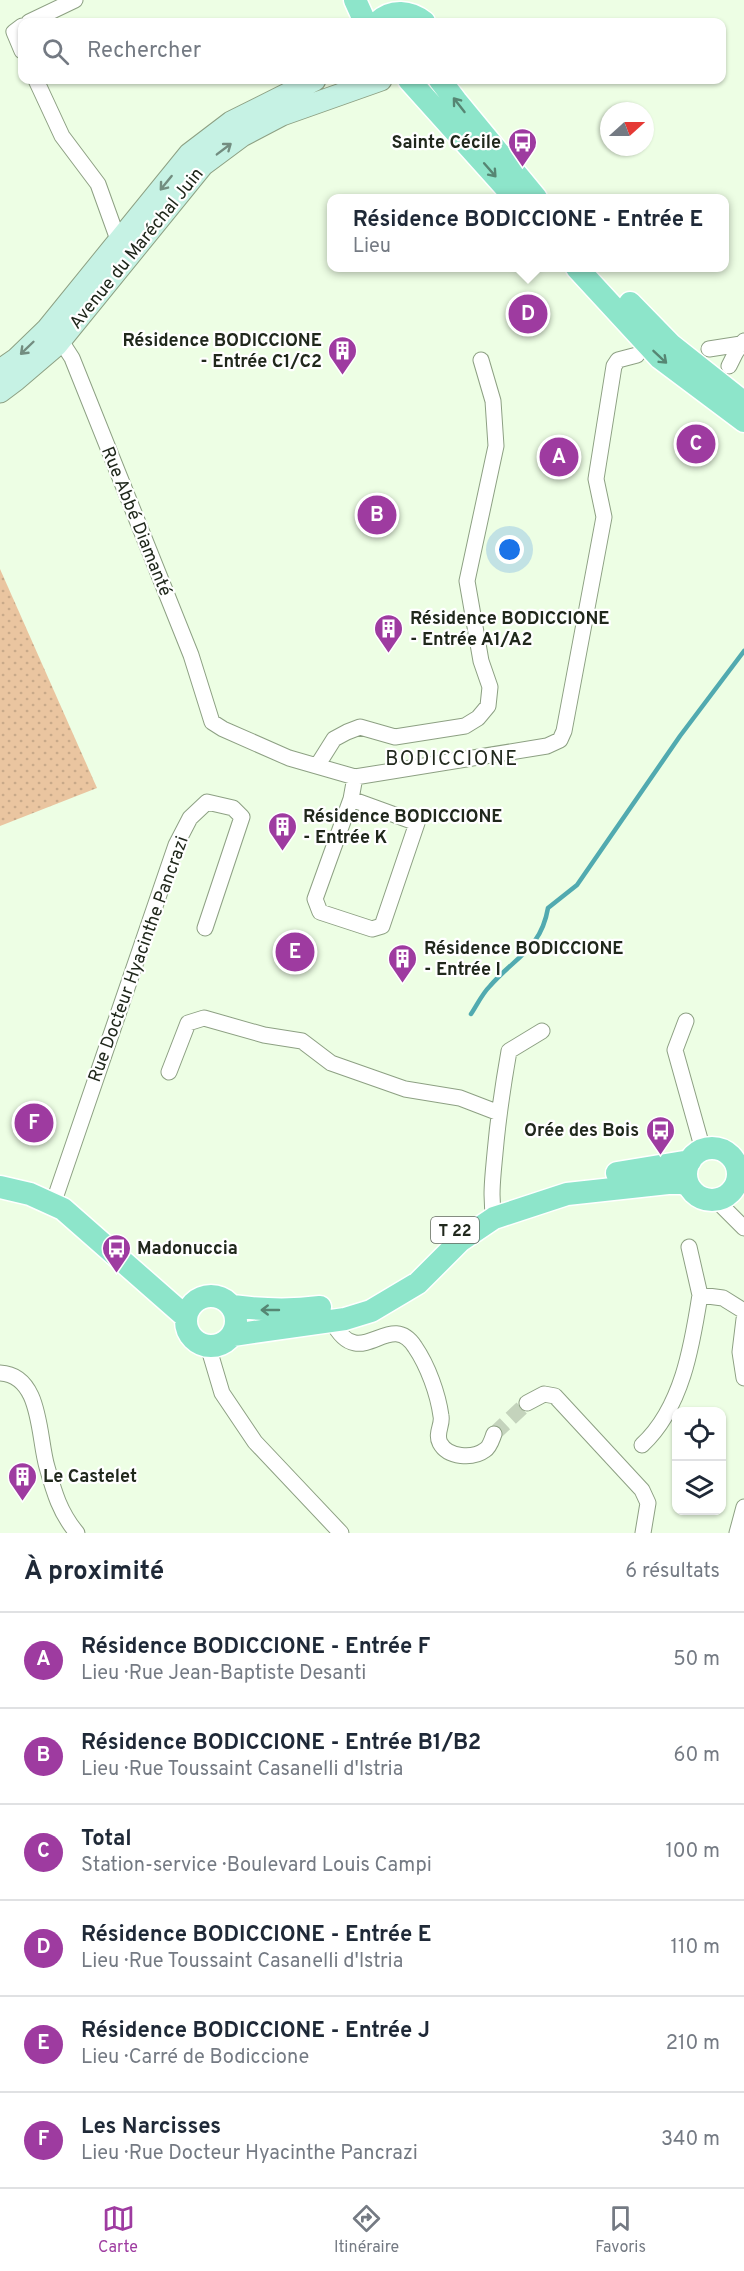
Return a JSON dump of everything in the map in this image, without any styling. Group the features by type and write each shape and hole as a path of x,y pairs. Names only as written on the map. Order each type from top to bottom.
{"main road":[{"path":"355,0 363,18"},
{"path":"384,18 389,15 392,6 419,18"},
{"name":"Avenue du Maréchal Juin","path":"0,392 16,380 124,248 189,154 231,122 307,84"},
{"name":"Avenue du Maréchal Juin","path":"124,248 203,165 242,136 282,115 370,84"},
{"path":"413,84 511,194"},
{"path":"443,84 533,194"},
{"path":"583,272 660,358 744,421"},
{"path":"603,272 671,345 744,403"},
{"name":"Avenue du Maréchal Juin","path":"0,370 54,335"},
{"path":"718,1149 732,1157 741,1172 730,1193 716,1200 700,1197 689,1186 687,1169 696,1156 718,1149"},
{"name":"T 22","path":"232,1306 255,1310 294,1310 362,1299 382,1290 403,1275 456,1229 559,1183 696,1156"},
{"name":"T 22","path":"233,1335 332,1321 371,1311 418,1283 493,1212 567,1194 668,1183 682,1183 689,1186"},
{"path":"0,1187 30,1194 63,1209 186,1317"},
{"path":"218,1296 232,1306 237,1321 233,1335 222,1344 208,1346 194,1339 189,1333 186,1317 189,1309 201,1298 218,1296"}],"street":[{"path":"38,18 75,0"},
{"path":"18,29 14,32 18,42"},
{"path":"38,84 62,136 98,184 116,234 124,248"},
{"name":"Rue Abbé Diamanté","path":"54,335 72,358 191,655 212,722 289,758 317,766"},
{"path":"709,349 742,343"},
{"path":"729,366 742,343"},
{"path":"481,360 493,401 496,446 467,581 481,661 490,687 488,706 478,718 465,726 395,737 360,727 334,739 317,766 355,777 547,746 560,740 564,731 604,517 596,479 614,366 618,360 637,355"},
{"path":"351,799 417,823 382,926 372,929 320,912 315,899 351,799 355,777"},
{"name":"Rue Docteur Hyacinthe Pancrazi","path":"52,1204 176,845 190,818 207,802 233,808 242,817 205,928"},
{"path":"169,1072 188,1023 204,1018 264,1035 302,1041 331,1063 405,1089 460,1098 499,1113"},
{"path":"686,1021 675,1050 696,1156"},
{"path":"493,1212 499,1113 509,1051 542,1031"},
{"path":"716,1200 744,1228"},
{"path":"642,1445 657,1431 674,1396 691,1351 700,1295 689,1247"},
{"path":"700,1295 723,1298 744,1311"},
{"path":"744,1319 740,1352 744,1378"},
{"path":"332,1321 338,1333 351,1344 358,1345 398,1334 410,1340 417,1350 438,1399 442,1420 438,1432 440,1443 447,1450 461,1457 476,1455 487,1449 494,1434"},
{"path":"208,1346 222,1392 255,1442 341,1533"},
{"path":"0,1372 19,1377 27,1387 40,1422 46,1464 64,1517 77,1533"},
{"path":"526,1403 544,1394 555,1396 642,1490 648,1503 643,1533"},
{"path":"737,1533 744,1508"}],"shaded area":[{"path":"0,569 97,788 0,826"}],"waterway":[{"path":"471,1014 487,989 533,943 545,922 548,908 577,885 680,736 744,651"}],"tunnel":[{"path":"494,1434 527,1403"}],"place":[{"name":"Sainte Cécile","path":"522,168"},
{"name":"Résidence BODICCIONE - Entrée E","path":"528,314"},
{"name":"Résidence BODICCIONE - Entrée C1/C2","path":"343,376"},
{"name":"Total","path":"696,444"},
{"name":"Résidence BODICCIONE - Entrée F","path":"559,457"},
{"name":"Résidence BODICCIONE - Entrée B1/B2","path":"377,515"},
{"name":"Résidence BODICCIONE - Entrée A1/A2","path":"389,654"},
{"name":"Résidence BODICCIONE - Entrée K","path":"282,852"},
{"name":"Résidence BODICCIONE - Entrée J","path":"295,952"},
{"name":"Résidence BODICCIONE - Entrée I","path":"403,984"},
{"name":"Les Narcisses","path":"34,1123"},
{"name":"Orée des Bois","path":"660,1156"},
{"name":"Madonuccia","path":"116,1274"},
{"name":"Le Castelet","path":"22,1502"}],"district":[{"name":"BODICCIONE","path":"452,758"}]}
